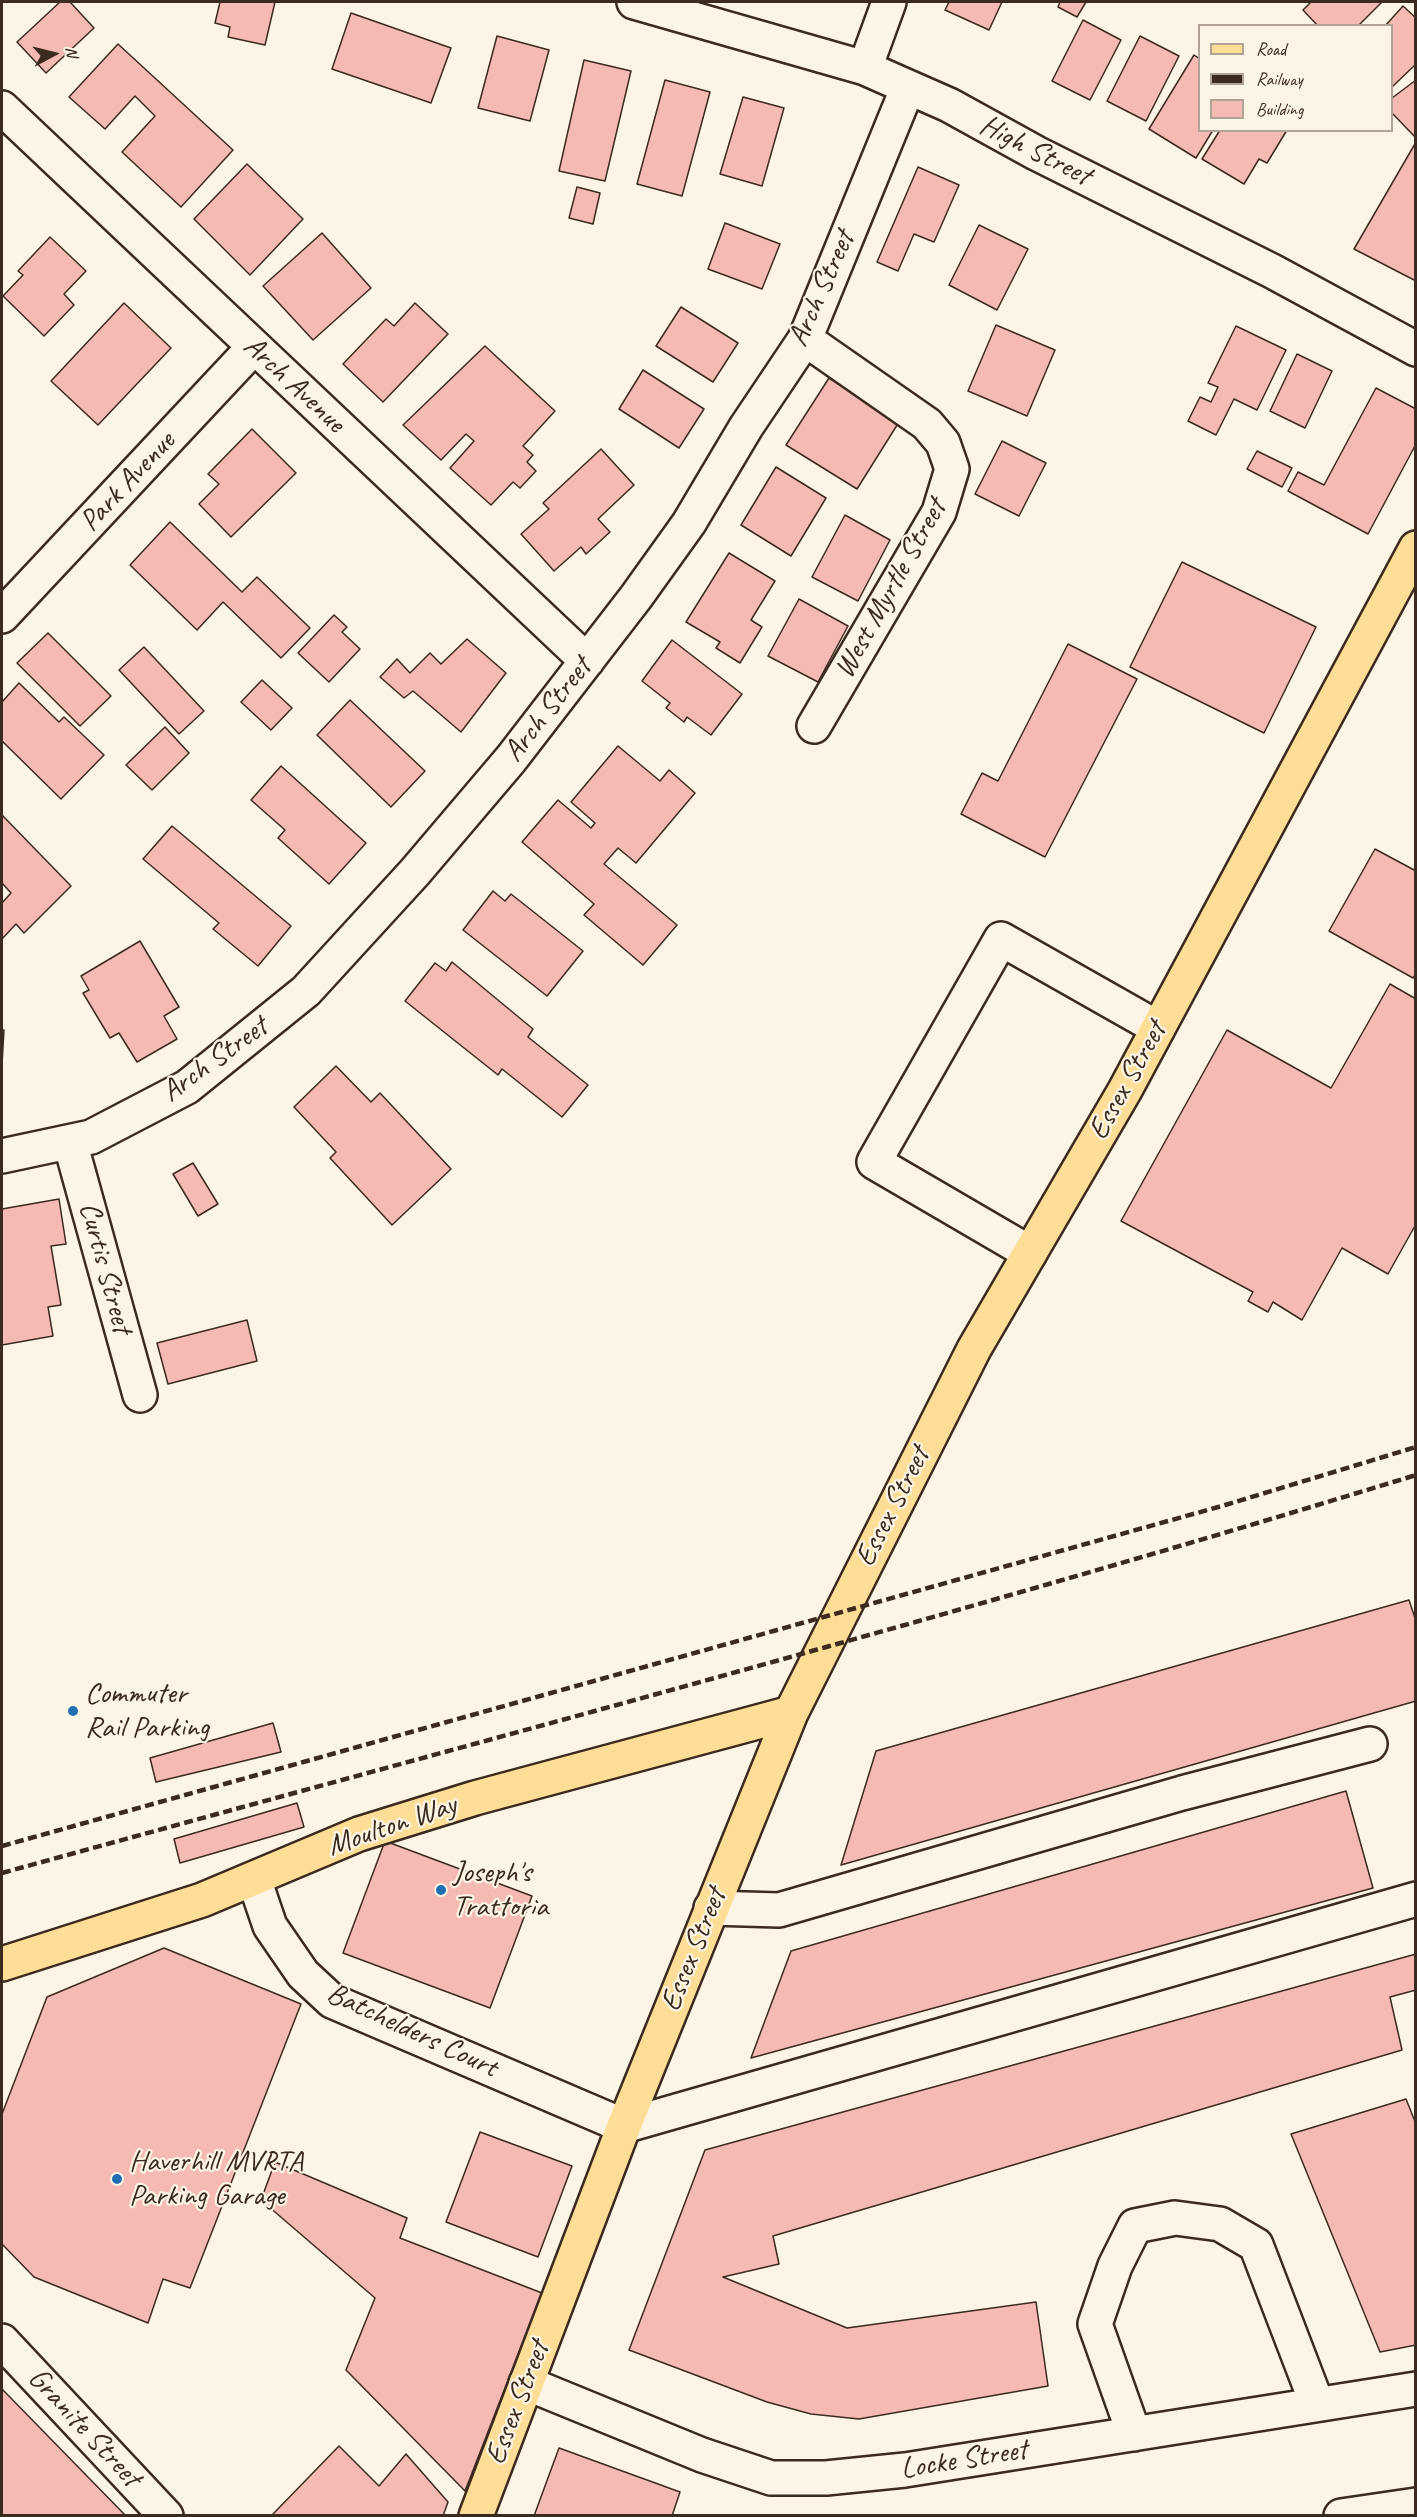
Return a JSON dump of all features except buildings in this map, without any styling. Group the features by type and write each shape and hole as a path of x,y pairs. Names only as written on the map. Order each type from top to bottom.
{"main road":[{"name":"Essex Street","path":"476,2516 624,2126 791,1713 969,1359 1158,1028 1416,548"},
{"name":"Moulton Way","path":"2,1964 202,1900 359,1834 475,1798 791,1713"}],"street":[{"name":"High Street","path":"634,2 865,68 949,105 1036,153 1272,271 1416,349"},
{"path":"865,68 889,2"},
{"name":"Arch Street","path":"2,1156 91,1137 187,1087 306,991 415,872 503,768 587,661 689,523 746,427 805,339 908,87"},
{"name":"Arch Avenue","path":"2,108 587,661"},
{"name":"West Myrtle Street","path":"805,339 927,424 943,443 952,469 939,512 814,726"},
{"name":"Park Avenue","path":"2,616 254,347"},
{"path":"1030,1253 874,1162 1001,939 1158,1028"},
{"name":"Curtis Street","path":"70,1142 140,1395"},
{"path":"711,1908 779,1910 1182,1792 1370,1744"},
{"name":"Batchelders Court","path":"254,1879 270,1926 303,1974 332,2001 624,2126"},
{"path":"624,2126 1416,1899"},
{"path":"1134,2434 1095,2324 1114,2266 1135,2226 1175,2218 1220,2224 1256,2245 1317,2404"},
{"name":"Granite Street","path":"2,2341 166,2516"},
{"name":"Locke Street","path":"526,2383 702,2455 771,2478 825,2478 905,2470 1416,2389"},
{"path":"1341,2516 1416,2505"}],"railway":[{"path":"2,1846 1222,1506 1416,1447"},
{"path":"2,1873 887,1630 1416,1475"}],"place":[{"name":"Commuter Rail Parking","path":"73,1711"},
{"name":"Joseph's Trattoria","path":"441,1890"},
{"name":"Haverhill MVRTA Parking Garage","path":"117,2179"}]}
